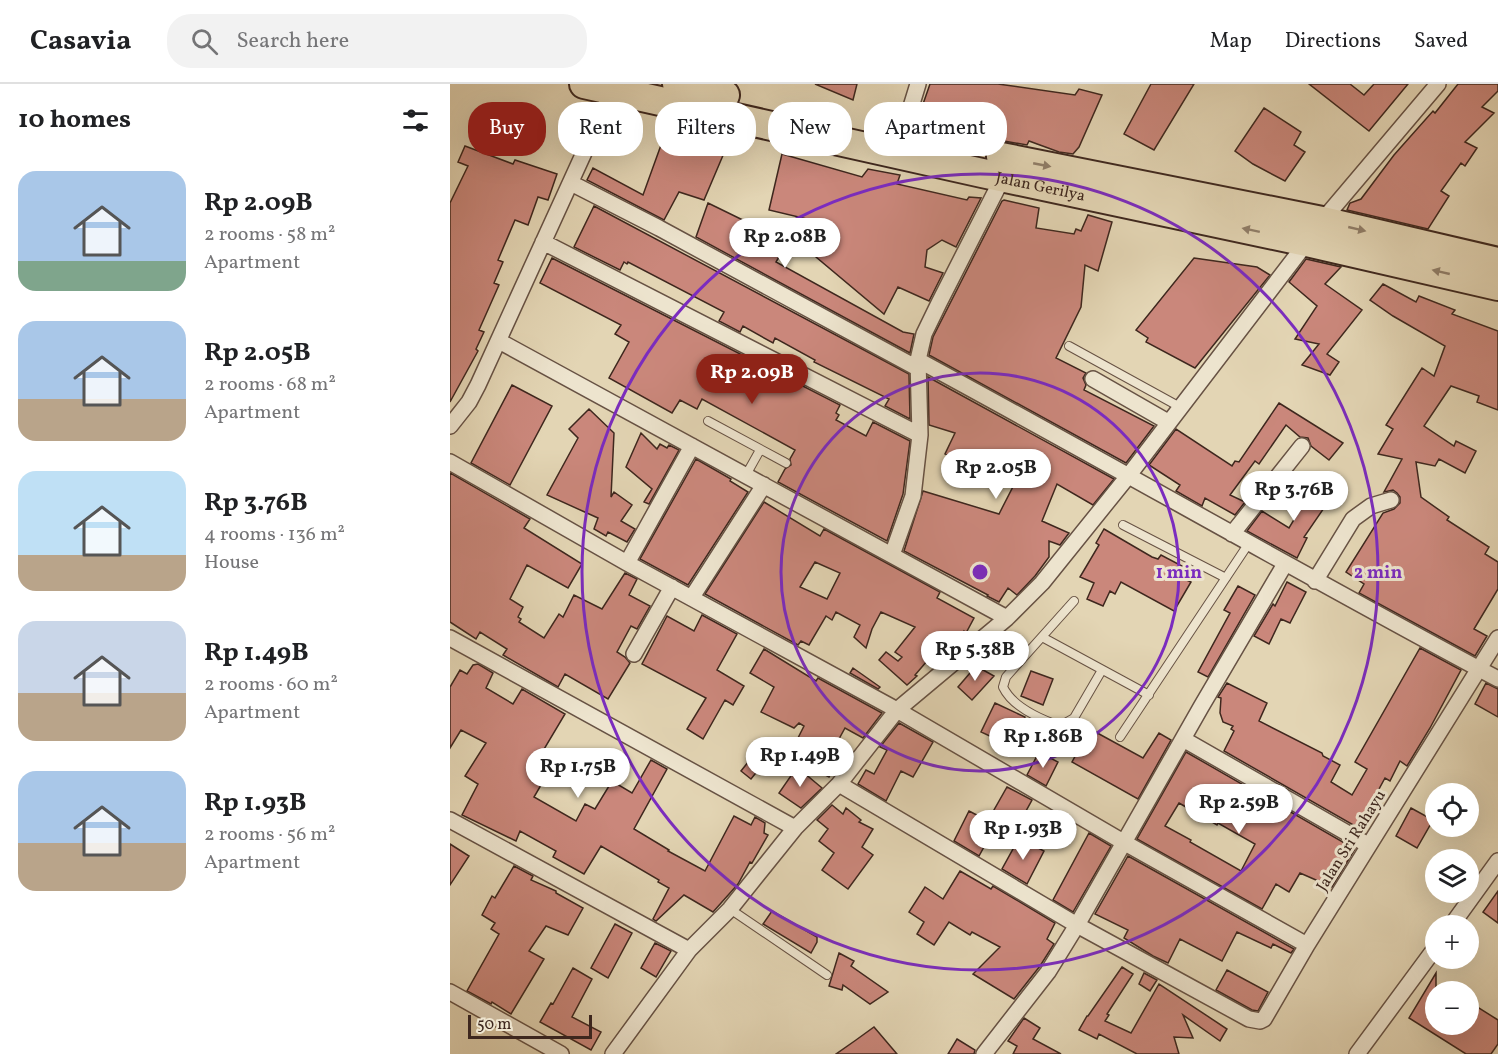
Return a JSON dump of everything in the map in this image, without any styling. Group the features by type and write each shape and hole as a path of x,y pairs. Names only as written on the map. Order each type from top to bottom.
{"highway":[{"name":"Jalan Gerilya","path":"584,84 614,87 991,168 1497,266"},
{"name":"Jalan Gerilya","path":"677,84 735,90 864,126"},
{"name":"Jalan Gerilya","path":"958,156 991,168"}],"street":[{"path":"912,102 918,84"},
{"path":"613,1054 689,950 730,909 795,828 838,784 897,710 1006,618 1042,582 1129,475 1314,231 1438,84"},
{"path":"450,426 469,402 499,341 614,87"},
{"path":"892,555 913,496 920,435 919,364 924,334 991,168"},
{"path":"571,183 1129,475 1315,581 1498,679"},
{"path":"543,242 920,435"},
{"path":"499,341 1006,618"},
{"path":"1093,379 1168,422"},
{"path":"627,563 692,446"},
{"path":"1232,534 1302,446"},
{"path":"450,462 627,563 897,710 1125,843 1307,945"},
{"path":"692,597 764,485"},
{"path":"1315,581 1353,519 1371,506 1391,500"},
{"path":"984,1054 1048,972 1077,925 1285,564"},
{"path":"634,654 672,587"},
{"path":"450,638 795,828"},
{"name":"Jalan Sri Rahayu","path":"1077,925 1249,1019 1256,1021 1264,1019 1368,845 1498,638"},
{"path":"1183,739 1368,845"},
{"path":"838,784 1077,925"},
{"path":"450,820 689,950"},
{"path":"1459,915 1498,861"},
{"path":"1357,1054 1425,962"},
{"path":"450,992 561,1054"}],"lane":[{"path":"1069,346 1180,407"},
{"path":"708,420 786,464"},
{"path":"746,475 760,450"},
{"path":"1123,525 1226,578"},
{"path":"1120,738 1250,543"},
{"path":"1074,600 1006,677 1002,687 1007,696 1047,722 1060,726 1074,718 1102,670"},
{"path":"1042,637 1149,695"},
{"path":"730,909 826,975"}],"building":[{"path":"815,84 857,84 853,100"},
{"path":"930,84 998,84 1075,95 1079,89 1102,95 1079,147 1073,154 1059,152 1029,141 1027,145 1007,142 1007,102 924,102"},
{"path":"1151,84 1194,84 1154,150 1124,134"},
{"path":"1309,84 1350,84 1364,95 1374,84 1408,84 1369,131"},
{"path":"1458,84 1498,84 1498,91 1482,107 1494,113 1465,142 1477,148 1465,166 1461,163 1441,191 1449,196 1428,229 1347,210 1350,203 1361,199 1394,155 1433,111 1435,113"},
{"path":"1264,108 1301,132 1294,145 1305,152 1285,181 1253,164 1235,151"},
{"path":"465,146 468,147 468,156 492,156 513,164 515,160 557,174 548,200 538,197 528,225 515,220 498,260 503,262 494,283 499,285 479,330 484,332 476,349 478,351 450,402 450,203 468,166 458,162"},
{"path":"657,156 723,156 704,200 679,192 664,220 587,180 593,168 643,195"},
{"path":"782,156 789,156 862,177 868,169 900,175 897,184 967,200 969,197 981,198 956,247 942,240 927,250 925,267 943,273 929,301 898,287 884,314 816,257 828,224 769,210"},
{"path":"1004,200 1039,208 1036,228 1074,234 1076,229 1081,231 1088,215 1112,222 1098,271 1085,265 1081,307 1056,358 1086,373 1083,378 1086,385 1084,390 1154,426 1126,463 929,355 933,337"},
{"path":"708,203 788,242 776,262 903,332 914,334 910,353 696,237"},
{"path":"594,206 909,374 910,419 885,406 889,399 814,362 815,360 775,338 773,343 743,326 740,332 719,321 724,312 628,262 627,264 624,262 620,270 574,247"},
{"path":"552,258 840,405 836,413 839,415 836,420 866,436 873,422 910,441 903,494 887,541 778,482 785,469 791,465 790,459 795,450 702,399 697,409 680,400 672,413 609,378 629,342 615,334 621,325 540,283"},
{"path":"1194,258 1257,267 1270,275 1195,368 1146,342 1148,338 1136,330"},
{"path":"1306,259 1341,267 1325,284 1362,310 1327,354 1339,362 1330,375 1302,365 1319,344 1295,339 1317,306 1289,282"},
{"path":"1383,284 1416,302 1419,296 1455,310 1452,314 1498,331 1498,410 1477,402 1479,396 1451,386 1424,426 1454,446 1456,441 1476,451 1465,473 1439,459 1435,466 1416,462 1421,497 1449,517 1447,520 1489,547 1485,554 1498,562 1498,589 1474,629 1487,636 1475,656 1359,593 1364,584 1346,572 1383,513 1394,509 1400,503 1400,497 1393,490 1384,492 1402,459 1378,454 1393,429 1386,425 1422,368 1434,376 1445,346 1370,300"},
{"path":"928,377 1114,479 1093,505 1057,484 1042,521 1069,533 1060,545 1049,541 1049,557 1035,576 1017,595 1008,588 999,602 904,551 923,491 999,514 1019,475 985,460 980,470 945,454 955,433 929,425"},
{"path":"512,385 552,406 510,485 471,463"},
{"path":"1279,403 1343,443 1329,460 1311,446 1308,438 1300,437 1286,425 1259,464 1255,461 1230,495 1245,502 1235,515 1205,498 1202,506 1176,491 1180,485 1149,465 1176,429 1232,466 1235,461 1239,462"},
{"path":"589,409 614,433 611,497 614,492 632,505 621,521 635,529 627,542 608,532 606,536 594,529 598,518 547,495 578,438 569,429"},
{"path":"641,433 657,449 660,444 679,450 649,504 644,502 652,489 626,467"},
{"path":"696,459 731,479 730,481 748,492 688,585 640,559"},
{"path":"450,473 530,519 524,528 582,564 568,588 527,565 510,599 523,607 518,617 521,619 519,622 544,638 559,614 563,617 574,595 602,609 625,573 637,579 629,595 650,606 637,629 631,626 617,652 630,663 608,699 565,674 558,687 503,655 507,649 480,632 476,639 450,622"},
{"path":"1319,478 1337,489 1304,537 1307,538 1297,558 1247,531 1262,511 1289,528"},
{"path":"764,502 820,536 824,529 940,592 937,598 974,618 966,633 964,631 959,645 950,645 946,650 940,646 915,675 917,676 907,685 879,660 886,652 898,661 902,657 895,652 915,627 881,612 866,648 854,637 860,625 836,612 832,620 826,616 809,645 801,641 798,645 705,594","holes":["815,562 840,573 827,599 800,587"]},
{"path":"1104,529 1152,557 1158,559 1161,555 1182,566 1180,570 1185,573 1182,578 1191,582 1174,611 1121,582 1115,594 1110,591 1103,606 1087,599 1094,583 1080,577 1099,545 1096,543"},
{"path":"1287,582 1306,592 1290,623 1281,619 1269,644 1254,636 1273,604 1275,606"},
{"path":"1238,586 1255,595 1208,677 1198,672 1230,613 1224,610"},
{"path":"702,615 737,634 717,670 744,686 733,705 725,700 703,739 687,729 706,698 642,664 667,616 694,631"},
{"path":"1420,648 1461,670 1407,766 1400,761 1390,781 1385,778 1372,802 1375,808 1362,830 1224,751 1234,731 1231,729 1233,726 1223,722 1220,713 1221,698 1218,697 1227,683 1267,703 1259,721 1322,753 1323,756 1340,765 1331,782 1352,795 1367,769 1355,762"},
{"path":"764,649 816,681 818,678 882,713 863,738 845,728 833,750 841,755 829,777 801,762 808,751 800,746 803,741 798,738 804,726 799,723 794,728 761,712 774,687 750,673"},
{"path":"478,664 493,673 486,688 513,704 522,689 565,714 531,771 544,780 534,797 576,821 585,804 595,809 612,781 632,793 651,760 667,769 634,829 668,851 705,871 734,816 751,825 755,817 765,823 764,833 768,835 752,863 750,862 738,884 713,912 684,895 656,921 653,919 669,888 601,846 584,874 553,857 556,851 520,831 516,841 462,815 478,784 465,776 486,743 461,730 450,748 450,687 460,670 467,674 473,665"},
{"path":"976,666 994,676 972,700 958,687"},
{"path":"853,668 880,687 878,689 850,673"},
{"path":"1031,671 1053,679 1043,705 1021,696"},
{"path":"1486,683 1498,689 1498,717 1475,704"},
{"path":"995,703 1025,717 1011,746 981,732"},
{"path":"899,723 933,742 913,777 901,771 886,801 858,784 866,770 874,774 887,750 880,747"},
{"path":"1090,729 1143,758 1159,733 1171,740 1138,799 1072,762"},
{"path":"1039,752 1058,762 1046,786 1027,775"},
{"path":"1186,752 1355,849 1332,887 1300,873 1289,892 1276,884 1262,909 1137,839","holes":["1179,803 1217,825 1218,823 1255,844 1241,871 1165,826"]},
{"path":"749,761 759,769 751,779 741,771"},
{"path":"797,767 822,788 801,808 779,793"},
{"path":"1007,787 1032,800 1015,831 990,817"},
{"path":"832,805 843,814 846,808 861,820 859,822 873,829 862,847 873,855 848,889 822,870 834,853 819,841 828,829 817,820"},
{"path":"1411,808 1425,816 1425,834 1417,848 1396,836"},
{"path":"969,811 996,825 979,856 954,841"},
{"path":"1089,833 1111,846 1073,912 1053,900"},
{"path":"1019,838 1044,851 1027,884 1002,869"},
{"path":"450,844 469,856 450,885"},
{"path":"1128,856 1294,949 1291,953 1273,944 1271,948 1237,932 1222,961 1180,939 1168,963 1153,956 1124,938 1128,930 1095,914"},
{"path":"514,866 533,876 531,880 556,891 583,908 568,935 546,926 529,951 544,959 511,1014 492,1002 491,1004 467,991 499,934 491,929 495,923 482,915 492,896 495,898"},
{"path":"960,871 991,889 993,886 1055,923 1047,939 1054,944 1014,999 973,974 1000,947 972,932 970,935 949,922 934,945 917,934 924,922 909,912 925,887 943,899"},
{"path":"1498,891 1498,923 1483,912"},
{"path":"772,911 817,937 811,953 763,924"},
{"path":"615,924 632,933 608,978 591,968"},
{"path":"655,943 671,951 656,977 641,968"},
{"path":"839,953 854,961 851,966 888,992 870,1004 843,985 842,990 829,986"},
{"path":"1122,967 1133,974 1107,1014 1109,1015 1105,1021 1131,1033 1159,984 1227,1029 1220,1041 1183,1015 1193,1038 1174,1037 1179,1054 1137,1054 1099,1034 1097,1039 1079,1030"},
{"path":"573,968 592,979 572,1017 601,1032 591,1050 540,1022"},
{"path":"1227,970 1268,992 1258,1011 1216,990"},
{"path":"1144,973 1157,980 1150,991 1139,984"},
{"path":"1425,991 1425,1028 1409,1018"},
{"path":"1479,1008 1498,1020 1498,1044 1491,1054 1466,1054 1436,1035 1479,1035"},
{"path":"1024,1018 1040,1028 1033,1039 1061,1054 1013,1054 1017,1046 1008,1041"},
{"path":"874,1027 897,1054 836,1054 856,1040"},
{"path":"957,1039 975,1050 974,1054 948,1054"}]}
